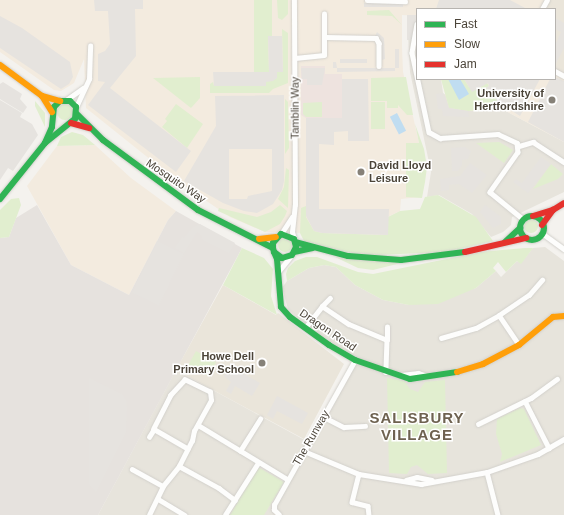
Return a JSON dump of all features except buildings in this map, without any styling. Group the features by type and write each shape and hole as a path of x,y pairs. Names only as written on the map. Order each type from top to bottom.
{"street":[{"name":"Tamblin Way","path":"279,236 292,216 295,205 294,0"},
{"path":"368,0 405,1"},
{"path":"295,58 322,56 325,37 324,14"},
{"path":"416,30 412,53 416,72"},
{"path":"325,37 376,38 379,42 379,66"},
{"path":"0,199 45,143 68,124 76,110 84,87 89,79 90,46"},
{"path":"0,64 42,96 53,115"},
{"path":"418,80 429,132 440,138 502,134 519,146"},
{"path":"45,143 53,115 63,100 84,87"},
{"path":"42,96 63,100"},
{"name":"Mosquito Way","path":"63,100 76,110 88,128 185,201 259,239 273,250"},
{"name":"Mosquito Way","path":"53,115 68,124 88,128"},
{"path":"519,146 533,142 564,162"},
{"path":"519,146 518,152 490,192 523,219"},
{"path":"523,219 552,210 564,203"},
{"path":"542,225 552,210"},
{"name":"Tamblin Way","path":"292,216 295,241"},
{"path":"259,239 279,236 314,248 348,256 401,260 454,254 526,238 535,239 542,233 542,225 541,220 532,216"},
{"path":"505,242 520,228 523,219"},
{"path":"520,228 526,238"},
{"path":"542,233 564,249"},
{"path":"279,236 273,250 282,258 314,248"},
{"path":"278,272 293,254 295,241"},
{"name":"Dragon Road","path":"273,250 278,272 278,294 282,307 305,328 355,360 386,372 416,380 430,376 454,373 480,365 519,345 554,317 564,316"},
{"path":"441,338 476,328 499,315 529,295 542,280"},
{"path":"305,328 330,298"},
{"path":"322,306 349,324 387,340"},
{"path":"499,315 519,345"},
{"path":"386,372 387,327"},
{"name":"The Runway","path":"279,515 274,510 274,505 287,479 324,417 355,360"},
{"path":"478,424 525,402 557,379"},
{"path":"149,437 171,395 185,380 210,392 211,400 188,448 179,466 163,486 149,515"},
{"path":"525,402 549,448"},
{"path":"324,417 344,428 365,426"},
{"path":"240,451 260,419"},
{"path":"198,425 258,463 287,479"},
{"path":"154,429 188,448"},
{"path":"304,451 359,474 404,480 421,484 433,480 487,472 549,448 564,439"},
{"path":"225,515 258,463"},
{"path":"179,466 219,488 235,500"},
{"path":"132,469 163,486"},
{"path":"487,472 498,515"},
{"path":"359,474 352,502 368,506 369,515"},
{"path":"158,499 185,515"}],"shaded area":[{"path":"0,0 564,0 564,142 502,109 468,111 449,108 441,80 556,80 556,8 416,8 416,16 402,15 402,47 403,72 419,143 419,197 401,199 400,211 388,217 388,235 265,232 230,217 176,180 86,108 84,59 74,83 61,91 54,90 0,52"},
{"path":"94,0 143,0 143,9 135,9 136,56 110,88 191,151 176,172 88,105 105,82 98,81 98,54 105,51 110,44 108,11 95,11"},
{"path":"439,0 510,0 525,8 436,8"},
{"path":"549,0 564,0 564,74 556,70 556,8 545,8"},
{"path":"364,3 403,3 403,7 364,7"},
{"path":"407,15 416,16 416,80 441,80 443,93 468,111 502,109 564,142 564,192 512,217 511,225 503,232 491,237 472,214 439,195 427,197 431,172 410,72"},
{"path":"407,15 416,15 416,40 407,40"},
{"path":"0,16 22,28 70,62 73,77 69,84 61,89 0,48"},
{"path":"556,19 564,23 564,48 556,63 556,43 561,32 556,30"},
{"path":"377,32 384,38 385,59 382,60 381,44 375,36"},
{"path":"268,36 282,36 283,72 277,72 277,78 273,81 266,82 266,86 214,86 213,72 269,72"},
{"path":"395,49 399,49 399,68 395,68"},
{"path":"340,59 367,59 367,63 340,63"},
{"path":"333,62 336,62 337,68 333,68"},
{"path":"301,66 325,66 325,74 342,74 342,118 306,118 301,115"},
{"path":"301,68 325,68 322,85 307,85 307,79 302,79"},
{"path":"337,68 395,68 395,71 337,72"},
{"name":"University of Hertfordshire","path":"556,77 564,81 564,142 528,122 549,80 556,80"},
{"path":"342,79 368,79 369,141 348,141 348,131 334,132 334,145 319,144 319,209 389,209 388,235 322,233 314,231 306,216 306,118 342,118"},
{"path":"465,80 539,80 520,116 497,101 486,88 489,86 488,83 472,92"},
{"path":"3,82 22,94 20,99 27,107 23,113 0,99 0,84"},
{"path":"443,93 449,108 468,111 469,117 443,116 442,109 438,109 436,94"},
{"path":"284,95 284,181 282,190 273,204 257,213 244,211 223,203 184,181 216,126 215,96","holes":["229,149 272,149 272,191 248,196 247,199 229,199"]},
{"path":"0,100 22,113 20,117 32,124 38,135 13,171 8,168 0,180"},
{"path":"95,145 131,178 176,211 168,220 129,295 71,265 27,186 57,146"},
{"path":"465,147 471,151 468,159 462,160 462,165 458,171 452,171 451,148"},
{"path":"541,157 551,164 528,193 513,182 516,179 522,183"},
{"path":"470,163 487,175 472,193 459,184 449,185 449,190 441,191 440,179 460,176"},
{"path":"37,205 71,265 129,295 168,220 176,211 242,248 98,515 0,515 0,238 9,237 16,218"},
{"path":"485,205 501,217 501,224 493,228 480,212"},
{"path":"200,224 235,243 229,253 201,239 202,236 197,232 184,253 175,248 182,237 184,238 192,228"},
{"path":"157,241 184,254 159,305 132,292"},
{"path":"545,247 564,261 564,515 98,515 176,370 312,444 356,359 310,328 288,309 282,288 287,281 309,268 324,265 336,267 355,285 383,300 409,305 476,288 496,271 501,277 517,261 521,263 533,248"},
{"name":"Howe Dell Primary School","path":"223,285 276,315 278,313 344,364 304,439 176,370"},
{"path":"230,366 260,383 252,396 235,386 231,394 226,391 231,382 224,376"},
{"path":"89,378 122,394 127,402 126,432 96,492 89,484"},
{"path":"277,396 308,413 302,424 277,411 273,419 267,415"}],"green space":[{"path":"254,0 272,0 272,36 268,37 269,72 254,72"},
{"path":"277,0 288,0 288,14 282,20 278,18"},
{"path":"389,10 402,25 392,16 367,15 367,11"},
{"path":"282,29 288,33 288,83 273,89 269,93 210,93 210,84 213,82 214,86 265,86 266,81 277,72 283,72"},
{"path":"200,77 200,98 191,108 153,78"},
{"path":"406,77 413,115 407,115 398,105 398,108 387,108 387,101 371,101 371,78"},
{"path":"441,80 465,80 469,87 487,83 489,86 486,88 505,108 468,111 449,108"},
{"path":"285,99 288,102 289,148 285,154"},
{"path":"35,101 45,113 45,127 35,106"},
{"path":"322,102 322,117 306,117 303,114 303,103"},
{"path":"371,102 385,102 385,129 371,129"},
{"path":"65,104 71,106 73,112 71,118 65,120 59,118 57,112 59,106"},
{"path":"176,104 203,124 187,148 162,127 167,121 165,119"},
{"path":"415,124 424,149 427,167 422,198 406,197 406,143 419,143"},
{"path":"72,132 83,135 95,145 57,146 61,137"},
{"path":"499,142 513,150 504,163 476,143"},
{"path":"551,164 563,174 558,179 533,189"},
{"path":"286,168 289,170 288,208 278,199 284,187"},
{"path":"438,195 476,217 493,241 446,252 376,255 341,252 312,244 304,241 300,233 301,208 306,206 306,217 314,231 322,233 388,235 388,217 400,211 420,209 425,197"},
{"path":"19,198 21,205 9,237 0,238 0,210 11,199"},
{"path":"280,205 287,211 285,216 280,224 265,232 218,211 219,208 257,217 271,212"},
{"path":"528,219 534,219 538,223 538,229 534,233 528,233 524,229 524,223"},
{"path":"282,238 288,238 292,242 292,248 288,252 282,252 278,248 278,242"},
{"path":"242,248 264,258 273,269 271,296 277,315 223,285"},
{"path":"533,248 521,264 517,261 506,272 498,262 493,268 496,271 476,288 438,304 409,305 383,300 355,285 336,267 324,265 309,268 287,281 286,274 288,268 295,261 306,257 317,257 358,272 373,274 481,252"},
{"path":"335,257 386,261 409,261 373,270 358,268"},
{"path":"196,351 216,362 208,376 188,365"},
{"path":"387,378 404,381 410,389 418,392 425,382 445,380 447,473 428,474 417,465 411,467 407,474 389,473"},
{"path":"520,408 524,409 541,445 500,462 502,454 496,434 497,419"},
{"path":"258,467 284,482 264,515 230,515"}],"water":[{"path":"449,80 461,80 469,94 459,100"},
{"path":"397,113 406,131 399,134 390,117"}],"traffic: fast":[{"path":"0,199 45,143 75,119 76,107 70,101 60,101 54,107 52,127 45,143"},
{"path":"77,114 103,140 198,210 273,248"},
{"path":"532,216 540,220 544,228 540,236 532,240 524,236 520,228 524,220 532,216"},
{"path":"505,242 520,228"},
{"path":"274,252 282,258 292,255 296,247 294,239 281,234 273,243 273,248 274,252 277,259 281,307 290,317 329,345 355,360 410,379 457,372"},
{"path":"295,242 348,256 401,260 465,252"},
{"path":"294,252 313,248"}],"traffic: slow":[{"path":"0,65 42,96 52,112"},
{"path":"42,96 60,101"},
{"path":"259,239 276,237"},
{"path":"457,372 483,364 519,345 553,317 564,316"}],"traffic: jam":[{"path":"71,123 89,128"},
{"path":"542,225 553,210 564,203"},
{"path":"533,216 553,210"},
{"path":"465,252 526,238"}],"place":[{"name":"University of Hertfordshire","path":"552,100"},
{"name":"David Lloyd Leisure","path":"361,172"},
{"name":"Howe Dell Primary School","path":"262,363"}],"district":[{"name":"SALISBURY VILLAGE","path":"417,426"}]}
